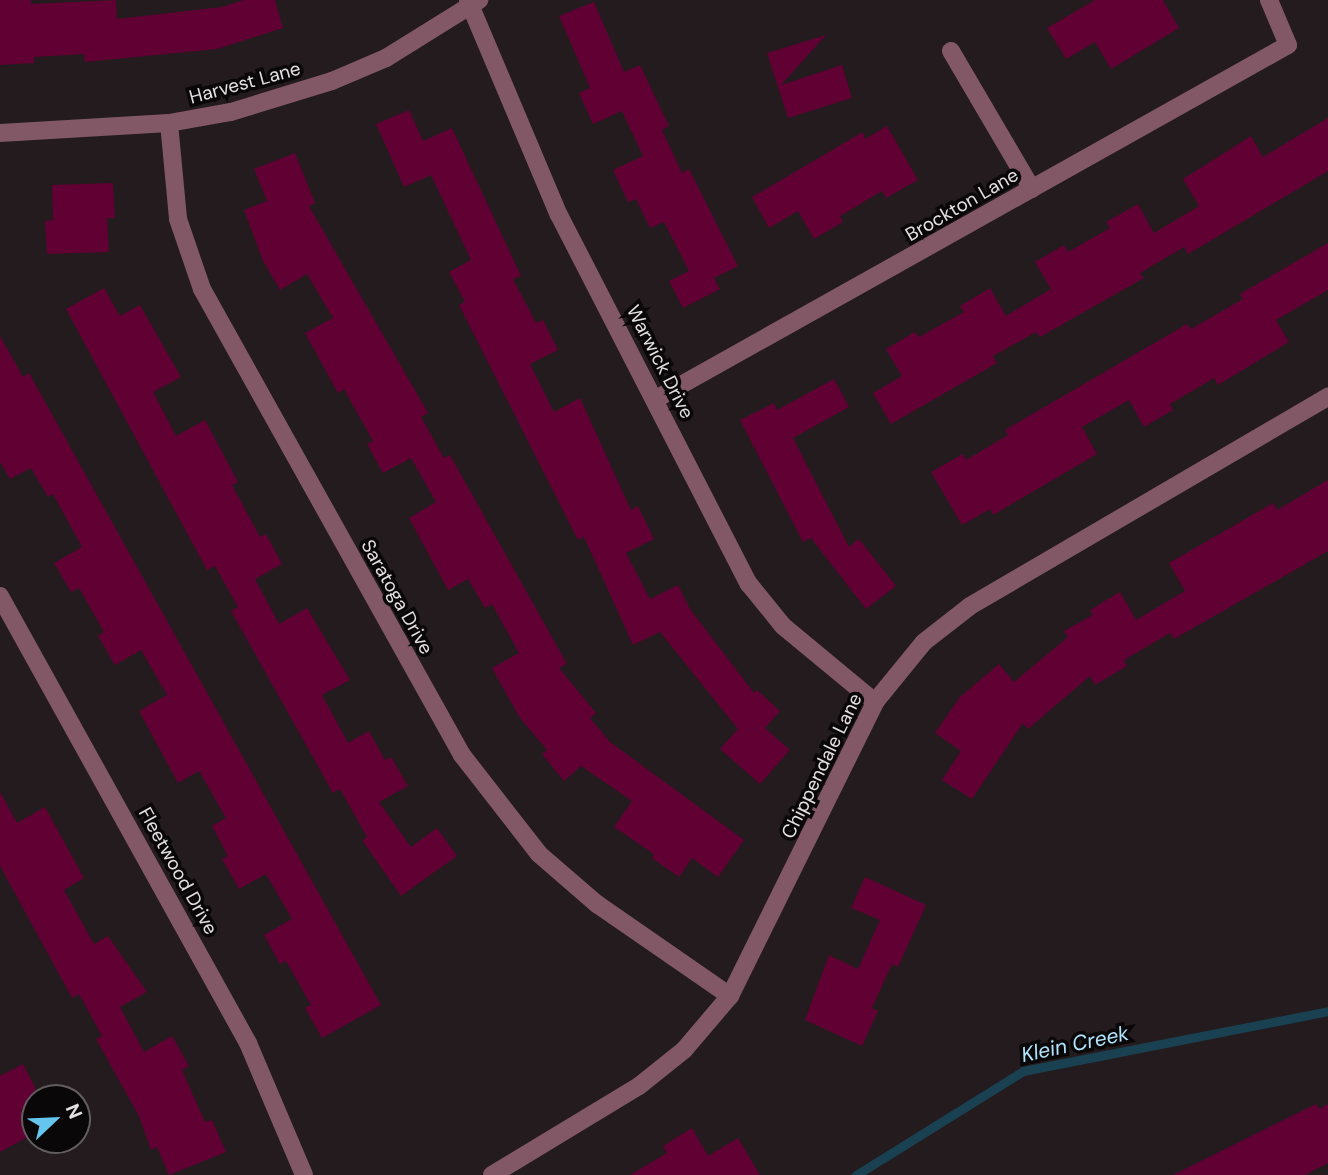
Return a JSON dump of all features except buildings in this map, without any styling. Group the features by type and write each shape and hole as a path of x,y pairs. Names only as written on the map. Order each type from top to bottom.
{"street":[{"name":"Brockton Lane","path":"656,399 1288,45 1269,0"},
{"name":"Harvest Lane","path":"0,133 169,123 231,112 332,81 386,58 472,2"},
{"name":"Warwick Drive","path":"472,2 559,215 749,584 783,626 874,702"},
{"path":"951,51 1032,189"},
{"name":"Saratoga Drive","path":"169,123 178,219 201,289 462,755 503,813 539,853 597,904 730,996"},
{"name":"Chippendale Lane","path":"492,1175 639,1086 684,1050 730,996 874,702 924,642 970,606 1328,397"},
{"name":"Fleetwood Drive","path":"0,596 248,1043 304,1175"}],"waterway":[{"name":"Klein Creek","path":"856,1175 1023,1071 1328,1011"}]}
